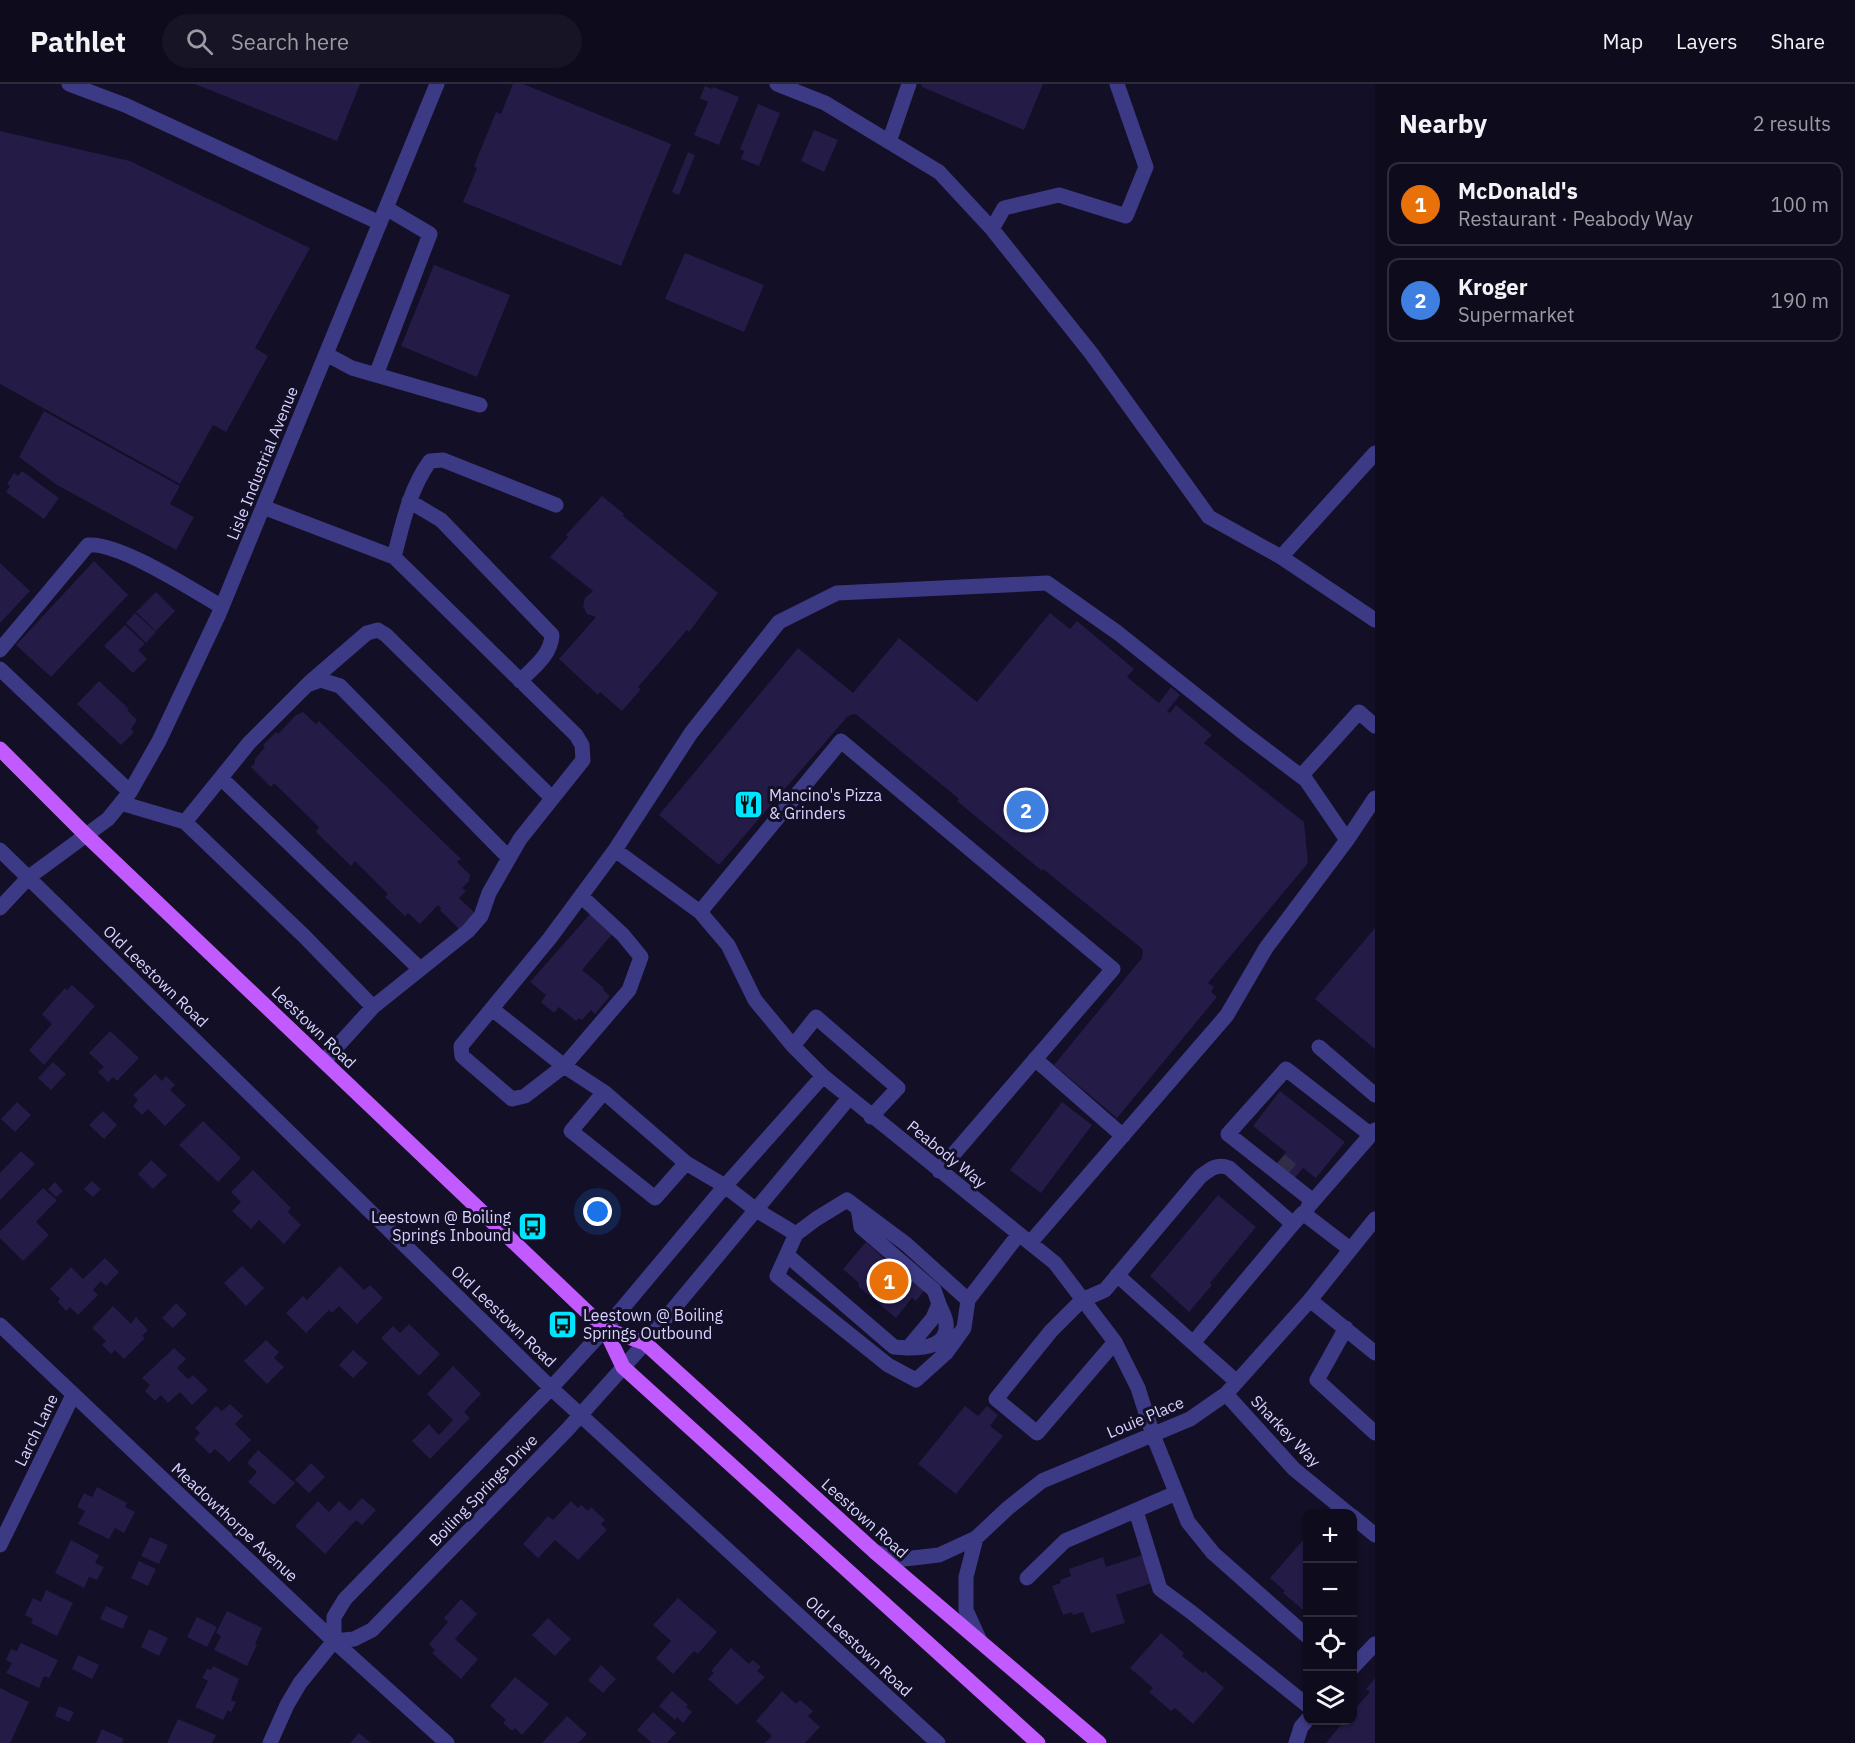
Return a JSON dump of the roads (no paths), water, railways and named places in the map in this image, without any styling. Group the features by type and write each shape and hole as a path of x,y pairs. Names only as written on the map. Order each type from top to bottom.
{"main road":[{"name":"Leestown Road","path":"0,749 87,836 605,1329 623,1367 1038,1743"},
{"name":"Leestown Road","path":"605,1329 645,1343 875,1552 1099,1743"}],"street":[{"path":"69,84 94,88 124,105 380,223"},
{"name":"Lisle Industrial Avenue","path":"0,908 29,877 108,819 125,797 159,741 222,607 437,84"},
{"path":"777,84 825,103 939,172 992,229 1091,353 1209,517 1281,557 1375,620"},
{"path":"889,142 909,84"},
{"path":"992,229 1004,208 1059,195 1126,216 1146,167 1117,84"},
{"path":"375,375 430,234 386,208"},
{"path":"326,354 352,368 480,405"},
{"path":"1281,557 1375,453"},
{"path":"394,557 409,501 420,475 430,461 442,460 556,506"},
{"path":"409,501 441,520 552,635 551,645 546,654 520,681"},
{"path":"263,507 394,557 576,735 582,745 583,760 520,839 489,893 481,916 468,931 374,1007 324,1062"},
{"path":"0,650 88,545 98,544 137,559 222,607"},
{"path":"581,896 623,935 641,957 629,990 564,1066 525,1096 512,1099 462,1056 461,1046 550,938 581,896 615,850 692,733 779,622 837,593 1047,583 1118,633 1306,780 1347,840"},
{"path":"185,822 249,743 307,685 367,633 378,630 386,635 552,798"},
{"path":"0,669 125,797 185,822 374,1007"},
{"path":"307,685 321,680 340,686 509,858"},
{"path":"1301,776 1359,712 1375,726"},
{"path":"700,912 841,741 1113,969 939,1171"},
{"path":"221,778 420,969"},
{"path":"968,1300 906,1244 847,1200 796,1234 777,1276 888,1365 916,1380 946,1353 964,1328 968,1300 1123,1136 1227,1015 1266,948 1347,840 1375,798"},
{"name":"Old Leestown Road","path":"0,849 551,1388 938,1743"},
{"name":"Peabody Way","path":"615,850 700,912 728,945 755,1000 793,1046 823,1076 1055,1263 1115,1342 1138,1388 1152,1435 1188,1522 1213,1553 1303,1633"},
{"path":"492,1009 564,1066 604,1092 686,1163 725,1186 756,1210 796,1234"},
{"path":"793,1046 816,1017 898,1088 871,1117"},
{"path":"1319,1047 1375,1095"},
{"path":"1035,1059 1123,1136"},
{"path":"1193,1343 1303,1208 1373,1133 1286,1069 1228,1134 1261,1160 1303,1208 1350,1249"},
{"name":"Boiling Springs Drive","path":"823,1076 725,1186 605,1329 551,1388 345,1599 334,1617 334,1641 354,1639 372,1630 581,1414 645,1343 849,1098"},
{"path":"604,1092 571,1131 655,1198 686,1163"},
{"path":"1261,1160 1280,1160"},
{"path":"1115,1342 1037,1433 996,1400 1051,1331 1082,1300 1105,1290 1200,1177 1213,1167 1223,1165 1303,1208"},
{"path":"1297,1175 1303,1208"},
{"path":"787,1255 894,1347 908,1348 933,1318 939,1304 934,1290 861,1227 858,1208"},
{"name":"Louie Place","path":"875,1552 904,1559 939,1555 976,1538 1042,1481 1190,1419 1226,1394 1310,1300 1375,1219"},
{"path":"1117,1275 1237,1382"},
{"path":"1310,1300 1375,1353"},
{"name":"Meadowthorpe Avenue","path":"0,1325 334,1641 447,1743"},
{"path":"1346,1328 1317,1380 1375,1433"},
{"name":"Sharkey Way","path":"1226,1394 1294,1469 1344,1509"},
{"name":"Larch Lane","path":"0,1545 73,1395"},
{"path":"1027,1578 1065,1541 1176,1493"},
{"path":"1136,1511 1160,1589 1303,1702"},
{"name":"Sharkey Way","path":"1357,1519 1374,1530"},
{"path":"976,1538 966,1577 966,1610 980,1641"},
{"path":"270,1743 300,1683 334,1641"},
{"path":"1357,1664 1375,1644"},
{"path":"1296,1743 1303,1725"}],"tunnel":[{"path":"1280,1160 1297,1175"}],"place":[{"name":"Mancino's Pizza & Grinders","path":"748,804"},
{"name":"Kroger","path":"1026,810"},
{"name":"Leestown @ Boiling Springs Inbound","path":"532,1226"},
{"name":"McDonald's","path":"889,1281"},
{"name":"Leestown @ Boiling Springs Outbound","path":"562,1324"}]}
